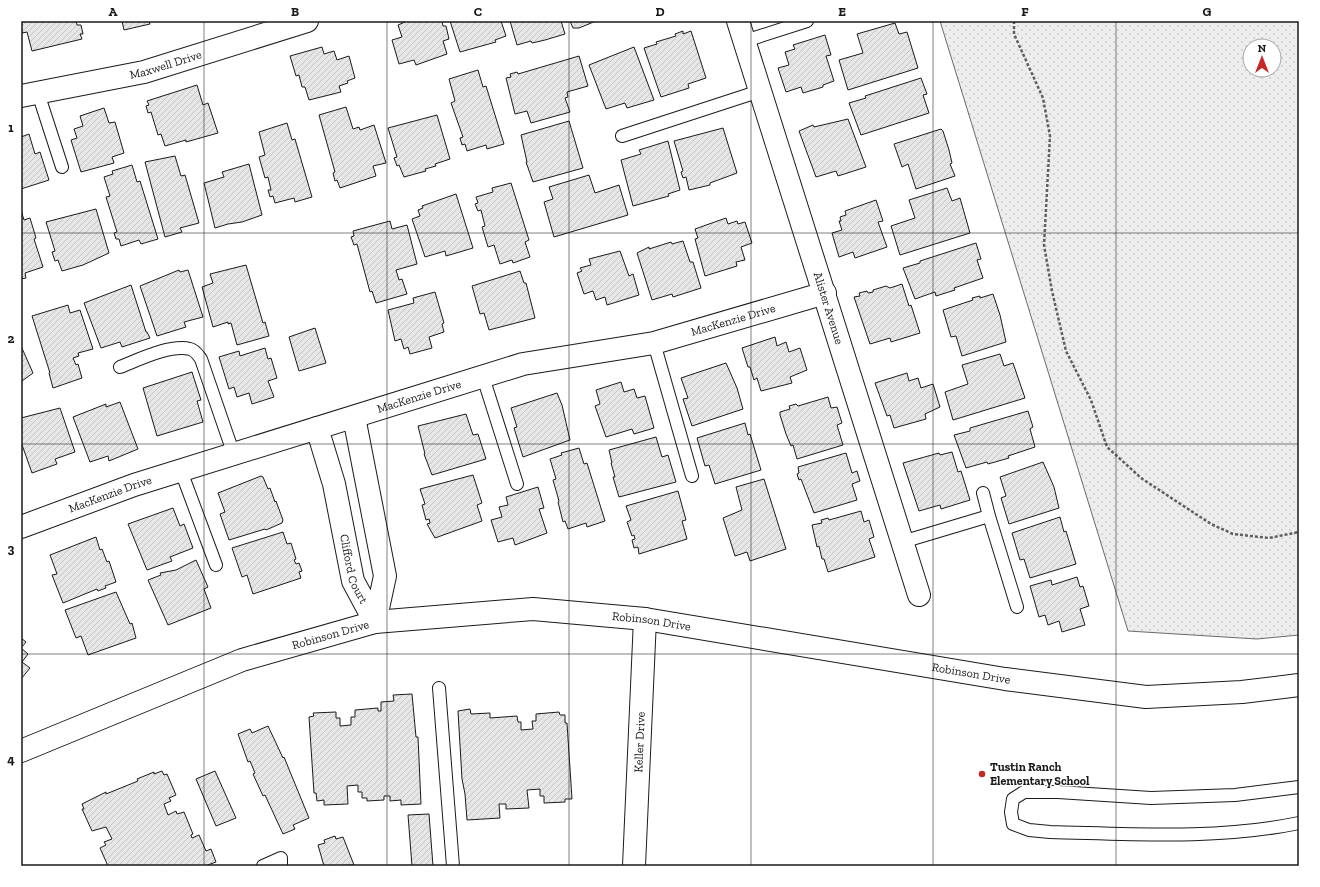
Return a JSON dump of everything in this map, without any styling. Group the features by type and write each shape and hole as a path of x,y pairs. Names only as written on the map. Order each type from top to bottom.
{"street":[{"name":"Maxwell Drive","path":"29,95 144,72 307,21"},
{"name":"Alister Avenue","path":"741,31 825,293 919,596"},
{"name":"MacKenzie Drive","path":"21,527 134,485 523,364 654,343 825,293"},
{"name":"Clifford Court","path":"354,417 386,576 375,622"},
{"name":"Clifford Court","path":"317,428 334,484 353,581 375,622"},
{"name":"Robinson Drive","path":"21,751 242,660 375,622 533,609 645,619 1004,679 1146,697 1242,692 1299,685"},
{"name":"Keller Drive","path":"634,866 645,619"}],"lane":[{"path":"741,31 807,21"},
{"path":"622,136 760,91"},
{"path":"29,95 62,167"},
{"path":"654,343 692,476"},
{"path":"120,367 164,350 189,349 197,352 201,359 234,455"},
{"path":"483,377 517,484"},
{"path":"181,471 216,565"},
{"path":"983,492 1017,607"},
{"path":"902,542 990,516"},
{"path":"439,688 453,866"},
{"path":"1299,787 1235,795 1151,798 1058,792 1024,792 1013,799 1011,812 1013,824 1028,830 1050,832 1220,835 1272,829 1299,823"},
{"path":"263,866 281,858 281,866"}],"path":[{"path":"1014,21 1014,34 1043,98 1050,136 1044,245 1052,291 1066,351 1090,400 1107,447 1141,478 1211,524 1232,534 1269,538 1299,532"}],"shaded area":[{"path":"940,21 1299,21 1299,635 1257,639 1128,631"}],"building":[{"path":"21,21 76,21 77,25 81,25 83,34 80,34 82,39 32,51 27,32 22,33"},
{"path":"122,21 149,21 150,24 124,30"},
{"path":"407,21 442,21 443,26 446,26 449,39 443,41 447,54 416,65 414,60 399,64 392,40 402,37 398,25"},
{"path":"450,21 501,21 506,36 495,40 496,42 460,52"},
{"path":"510,21 561,21 565,34 532,43 531,41 517,45"},
{"path":"570,21 596,21 579,28 573,28"},
{"path":"895,23 899,34 907,32 918,68 848,90 839,60 863,53 857,34"},
{"path":"683,31 683,34 691,31 706,78 688,84 689,88 661,97 644,48 657,44 656,42 676,36 675,34"},
{"path":"825,35 831,55 826,56 834,81 823,85 823,87 803,93 801,87 786,92 778,68 789,65 785,52 795,49 793,45"},
{"path":"322,47 324,54 334,51 337,60 349,56 355,78 347,81 348,83 339,86 341,92 309,100 305,87 302,87 299,75 296,76 290,56"},
{"path":"634,47 654,100 627,108 625,103 606,109 589,65"},
{"path":"579,56 588,86 567,92 568,97 565,98 570,112 531,123 527,111 515,114 506,78 511,77 510,74 517,72 518,74"},
{"path":"478,70 483,87 486,86 504,144 487,149 486,145 467,151 465,144 462,145 460,138 463,137 451,103 455,101 449,79"},
{"path":"921,78 927,94 923,95 929,113 861,135 849,103 866,98 865,96"},
{"path":"197,85 203,105 208,103 218,133 165,146 161,134 158,135 151,112 148,113 146,106 149,105 147,101"},
{"path":"346,107 353,129 359,127 360,130 374,125 386,163 373,166 376,176 340,188 337,180 335,181 333,173 335,172 319,115"},
{"path":"104,108 109,123 115,122 124,153 112,157 114,163 81,172 71,140 77,138 74,129 83,126 80,116"},
{"path":"437,115 450,159 435,164 436,166 425,169 426,171 404,177 394,158 397,157 388,128"},
{"path":"848,119 866,167 838,176 836,171 816,177 799,131 813,125 814,127"},
{"path":"569,121 583,168 533,182 526,162 521,135"},
{"path":"287,123 292,140 295,139 312,197 295,202 294,198 275,203 273,196 270,197 268,190 271,190 268,177 265,178 259,157 265,155 259,132"},
{"path":"723,128 737,173 710,183 710,185 689,190 686,177 683,178 681,172 683,171 674,141"},
{"path":"941,129 949,150 952,163 950,164 955,176 916,189 908,164 902,167 894,144"},
{"path":"29,134 35,154 40,152 49,180 21,189 21,137"},
{"path":"668,141 680,190 668,194 669,196 633,206 621,160 641,154 639,150"},
{"path":"175,156 181,176 185,175 199,223 180,228 182,232 165,237 145,162"},
{"path":"249,164 262,215 242,222 215,228 204,183 224,177 222,172"},
{"path":"132,165 137,182 140,181 158,239 141,244 139,240 121,246 119,239 116,239 114,233 117,232 106,197 110,196 104,177 113,174 112,171"},
{"path":"589,175 595,193 619,185 628,215 554,237 544,202 553,199 549,187"},
{"path":"511,183 529,240 525,242 530,257 513,263 512,260 500,264 494,245 488,247 482,227 485,226 481,210 478,211 475,204 478,203 476,197 493,192 492,188"},
{"path":"947,188 952,201 960,198 970,233 900,255 891,226 915,218 909,200"},
{"path":"456,194 473,248 446,256 445,251 425,257 412,219 420,216 418,210 423,208 422,206"},
{"path":"876,200 883,221 878,222 887,247 855,258 853,252 839,257 832,233 842,230 839,221 841,221 840,217 846,215 845,211"},
{"path":"96,209 109,253 83,265 62,271 58,260 55,261 52,252 55,251 46,222"},
{"path":"21,210 24,220 30,218 36,238 34,239 43,267 25,273 26,278 21,279"},
{"path":"726,218 728,224 737,221 738,224 745,222 752,243 741,247 745,260 736,262 737,266 705,276 695,239 698,238 695,229"},
{"path":"390,221 392,229 407,225 417,264 396,270 399,280 402,279 407,294 376,303 372,291 370,292 357,244 354,245 351,237 354,236 353,231"},
{"path":"683,241 690,262 693,262 701,288 673,297 672,294 652,300 637,253 649,247 649,249 671,242 672,244"},
{"path":"976,243 981,259 977,260 983,278 936,296 935,292 915,299 903,268"},
{"path":"620,251 629,276 633,274 639,295 607,305 605,297 596,300 593,291 584,294 577,273 582,271 580,268 591,265 589,259"},
{"path":"246,265 263,323 265,322 269,336 237,345 231,323 228,324 228,322 213,327 202,287 213,283 210,274"},
{"path":"179,270 180,272 188,270 203,317 184,322 186,327 157,336 140,286"},
{"path":"520,271 524,283 526,283 535,318 489,330 484,313 480,314 472,286"},
{"path":"902,284 909,306 911,305 920,333 891,342 890,338 870,344 854,297 860,296 859,293 867,291 868,293 873,292 873,290 886,286 890,288"},
{"path":"131,285 146,332 150,338 122,347 120,342 101,348 84,303"},
{"path":"435,292 444,323 442,324 444,332 429,337 432,348 410,354 408,347 404,349 401,339 395,341 388,310 414,303 413,298"},
{"path":"993,294 1000,315 1006,342 962,356 956,336 951,337 943,310 973,300 972,298 980,296 980,298"},
{"path":"68,305 70,313 80,310 93,349 78,353 79,356 73,358 76,365 78,364 82,378 53,388 50,373 32,316"},
{"path":"315,328 326,363 299,371 289,337"},
{"path":"775,337 777,346 786,342 789,352 800,348 807,370 790,377 792,383 761,391 757,378 754,380 750,367 748,367 742,348"},
{"path":"21,346 33,373 22,381 21,379"},
{"path":"265,348 268,359 271,358 277,378 268,381 274,397 252,404 249,393 237,397 234,387 229,389 219,357 239,351 240,356"},
{"path":"1000,354 1004,366 1013,363 1025,398 953,420 945,392 968,384 962,365"},
{"path":"726,363 737,388 743,409 692,426 683,399 688,398 681,378"},
{"path":"192,372 201,400 197,401 203,422 157,436 143,388"},
{"path":"907,373 909,381 918,378 921,388 933,384 940,407 925,414 926,419 894,428 890,415 887,416 875,383"},
{"path":"621,382 624,392 634,389 637,398 645,396 654,428 634,434 632,429 606,437 595,406 600,404 596,390"},
{"path":"557,393 562,405 570,440 523,457 514,428 517,427 511,408"},
{"path":"828,397 831,408 837,407 842,423 837,425 843,445 797,459 793,445 791,446 786,434 780,412 790,409 789,406 796,404 798,406"},
{"path":"120,402 138,449 109,461 108,456 90,462 73,417 106,404 106,407"},
{"path":"60,408 75,452 55,459 57,464 32,473 21,442 21,418"},
{"path":"1028,411 1033,427 1030,429 1035,447 1008,456 1009,458 966,468 954,435 970,431 970,428"},
{"path":"466,414 473,435 478,434 486,459 432,475 424,454 418,426"},
{"path":"745,423 761,470 715,484 709,465 705,466 697,438"},
{"path":"656,437 662,457 668,455 676,482 619,497 613,477 615,477 609,450"},
{"path":"579,448 584,464 587,463 605,521 587,527 586,523 568,529 565,521 563,522 553,480 556,479 550,459 562,455 561,453"},
{"path":"952,452 958,472 961,471 970,500 941,509 940,505 919,511 903,463 939,453 940,455"},
{"path":"846,453 852,473 857,471 860,481 852,484 857,500 814,513 801,479 799,480 797,474 799,473 798,467"},
{"path":"1043,462 1054,487 1059,508 1009,524 1001,498 1006,496 1000,477"},
{"path":"473,475 482,503 477,505 482,521 435,538 427,524 430,523 429,519 426,520 422,505 425,504 420,489"},
{"path":"261,476 263,477 268,489 270,488 275,502 276,501 283,520 282,523 266,530 265,529 229,540 220,514 225,512 218,493"},
{"path":"764,479 786,549 750,561 747,552 735,556 723,518 742,510 736,487"},
{"path":"538,487 544,508 539,509 547,533 515,545 513,538 498,542 491,520 502,517 499,507 508,505 506,497"},
{"path":"678,491 686,520 682,521 687,539 639,554 638,547 634,548 632,540 635,539 634,535 632,536 627,522 631,520 626,506"},
{"path":"173,508 180,526 184,524 193,548 170,557 172,561 147,570 128,524"},
{"path":"861,511 864,522 869,520 874,537 869,539 875,557 828,572 824,559 822,559 819,546 817,547 812,525 822,523 821,520 828,518 829,520"},
{"path":"1060,517 1076,564 1030,578 1024,559 1020,560 1012,533"},
{"path":"283,532 287,544 291,543 296,564 299,563 302,571 299,572 301,578 253,594 247,575 242,577 232,548"},
{"path":"96,537 100,550 102,549 107,562 109,561 116,582 105,586 106,588 98,591 97,589 63,603 52,575 57,574 50,555"},
{"path":"196,560 208,587 204,589 211,608 168,625 148,580 161,575 160,573 176,570"},
{"path":"1077,577 1080,587 1083,586 1089,606 1080,609 1085,625 1062,632 1059,621 1048,625 1045,615 1039,617 1030,586 1051,580 1052,585"},
{"path":"116,592 130,624 132,623 136,638 88,655 81,636 76,638 65,610"},
{"path":"21,638 26,642 21,648"},
{"path":"21,648 28,654 22,662 30,668 21,679"},
{"path":"412,694 416,737 418,737 421,804 401,805 401,800 390,801 390,796 384,796 384,800 367,801 367,798 362,798 362,792 358,792 358,785 347,786 348,804 324,805 324,800 317,801 316,793 314,793 309,717 314,716 313,713 336,712 336,718 340,718 340,726 351,725 351,717 355,717 355,710 378,708 378,711 381,711 381,702 394,701 393,695"},
{"path":"470,709 471,714 490,713 490,718 517,716 518,722 521,722 521,730 533,729 532,721 536,721 536,714 559,712 560,715 565,715 565,723 567,723 572,799 565,799 565,802 544,803 544,796 540,796 540,789 527,790 529,808 506,809 506,804 499,804 500,818 467,820 462,779 458,711"},
{"path":"268,726 283,758 284,757 309,818 293,825 295,829 283,834 265,795 263,796 253,774 255,773 250,761 248,762 238,734 250,729 252,733"},
{"path":"162,771 164,775 167,774 176,795 169,798 171,801 164,804 168,815 176,811 177,814 184,812 193,834 191,835 192,838 199,835 206,851 211,849 216,862 205,866 108,866 100,848 106,845 104,842 112,839 106,827 92,831 82,809 84,809 82,804 106,792 106,794 138,781 137,779 154,772 154,774"},
{"path":"215,771 236,818 216,826 196,779"},
{"path":"429,814 433,866 412,866 408,815"},
{"path":"335,836 336,839 343,837 354,865 324,866 318,845 325,843 324,840"}],"place":[{"name":"Tustin Ranch Elementary School","path":"982,774"}]}
